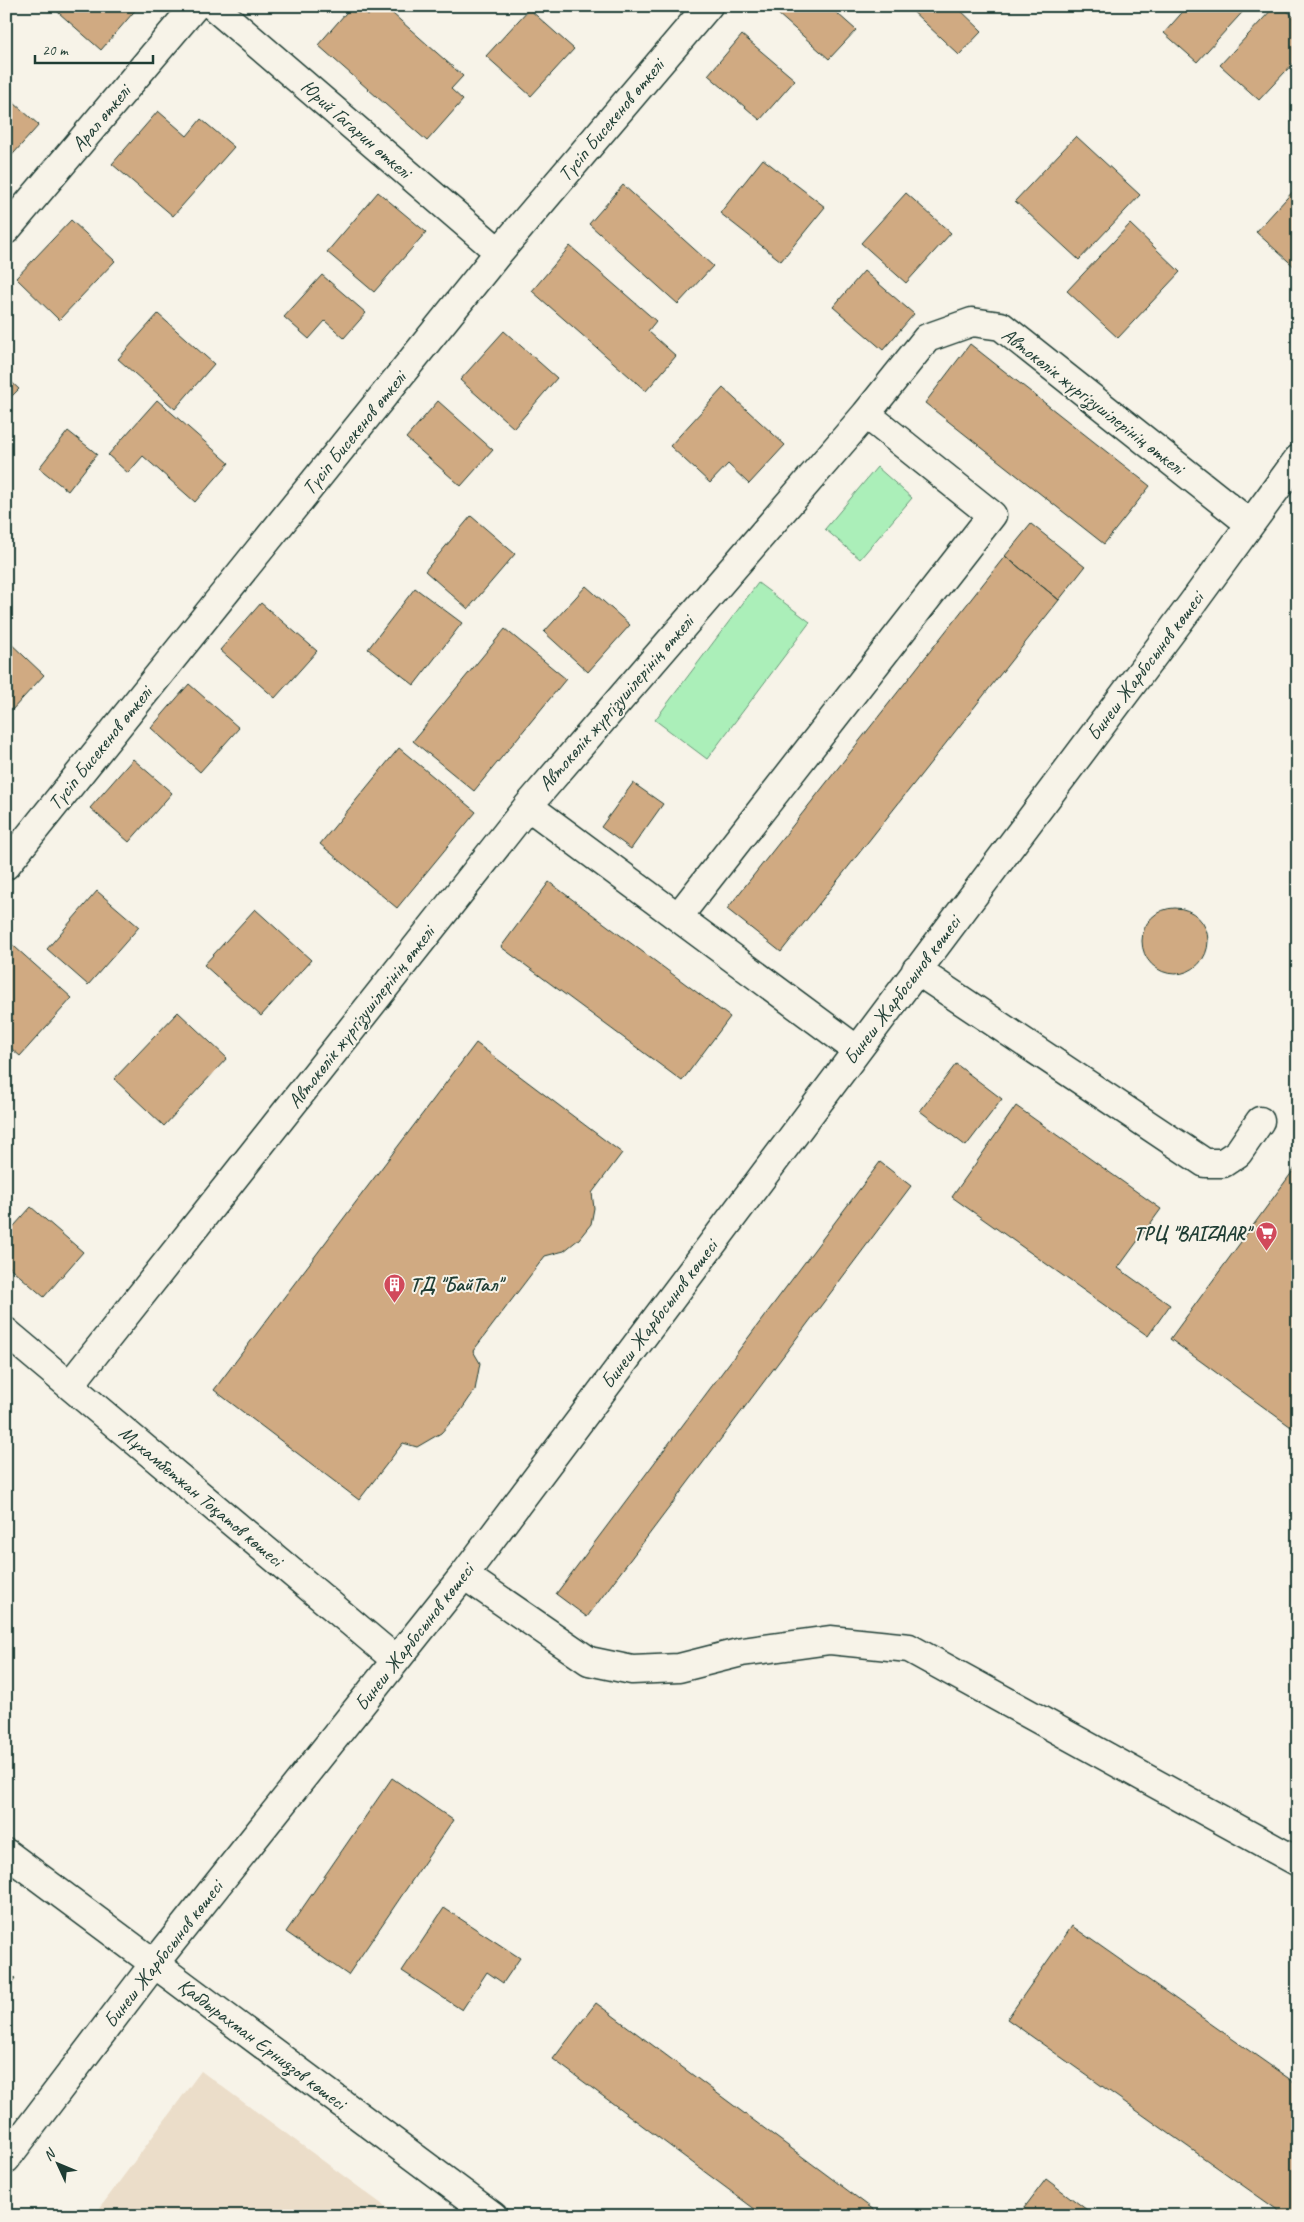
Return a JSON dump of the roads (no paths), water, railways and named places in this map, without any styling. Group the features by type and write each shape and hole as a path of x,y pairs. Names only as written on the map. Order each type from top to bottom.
{"street":[{"name":"Арал өткелі","path":"6,230 195,6"},
{"name":"Юрий Гагарин өткелі","path":"213,6 499,252"},
{"name":"Түсіп Бисекенов өткелі","path":"6,865 499,252 708,6"},
{"name":"Автокөлік жүргізушілерінің өткелі","path":"70,1384 528,806 866,414 927,338 972,322 1002,326 1249,523"},
{"path":"678,918 992,515 866,414"},
{"name":"Бинеш Жарбосынов көшесі","path":"6,2159 154,1964 464,1575 1192,604 1249,523 1298,459"},
{"path":"528,806 856,1050"},
{"path":"916,970 1205,1163 1223,1162 1238,1153 1260,1121"},
{"name":"Мұхамбетжан Тоқатов көшесі","path":"6,1332 396,1660"},
{"path":"464,1575 589,1661 632,1670 679,1668 742,1652 830,1640 909,1648 1298,1862"},
{"name":"Қабдырахман Ерниязов көшесі","path":"6,1853 493,2216"}],"place":[{"name":"ТРЦ \"BAIZAAR\"","path":"1266,1252"},
{"name":"ТД \"БайТал\"","path":"394,1303"}]}
